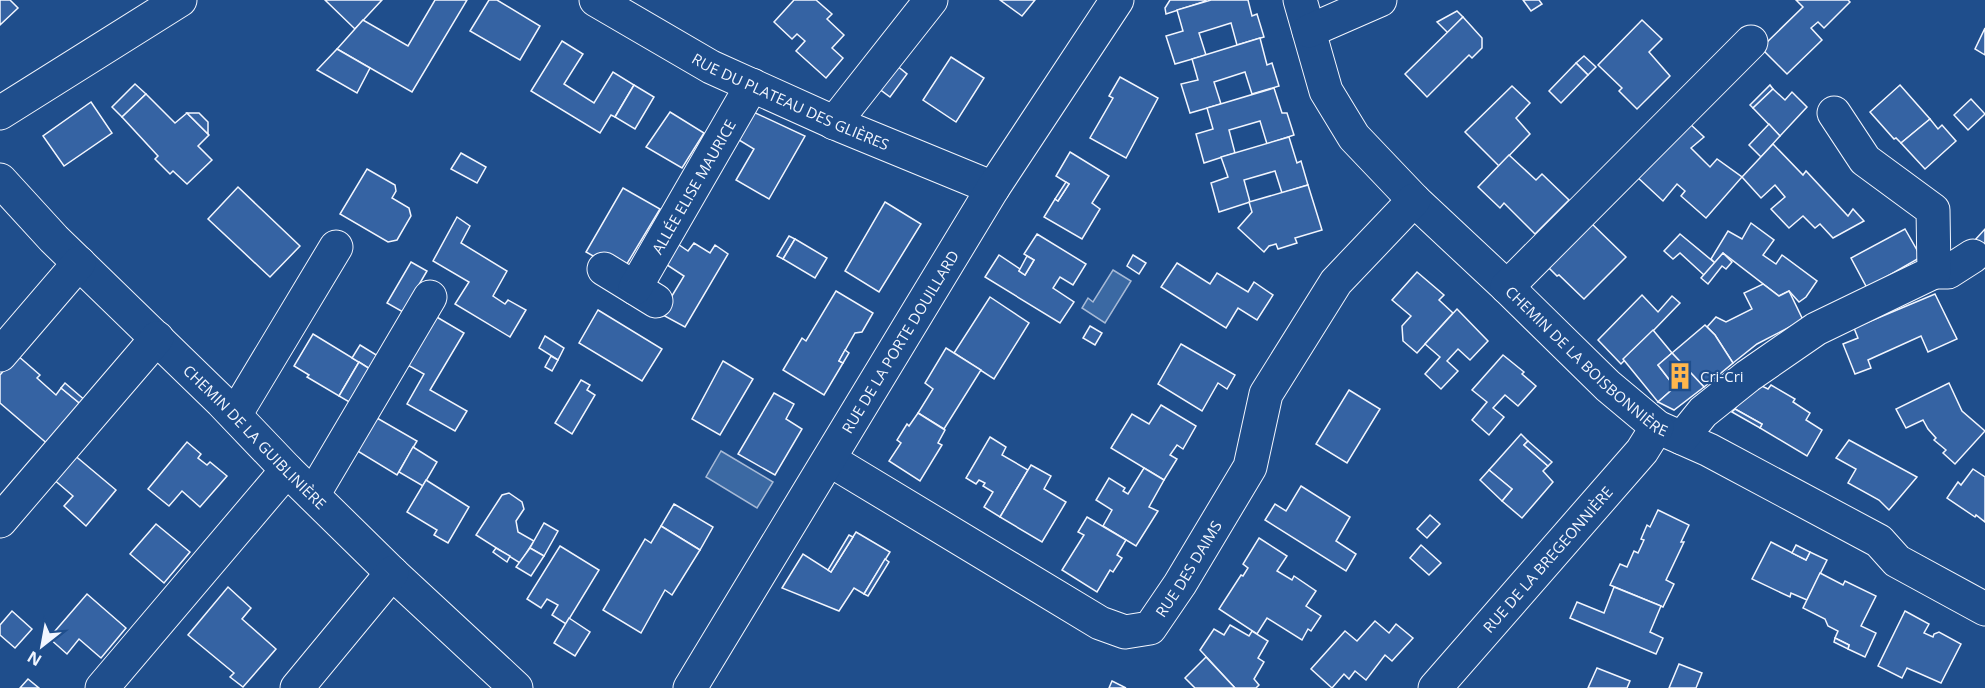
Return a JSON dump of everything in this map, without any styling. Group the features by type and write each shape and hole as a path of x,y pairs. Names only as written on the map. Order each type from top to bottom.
{"street":[{"name":"RUE DU PLATEAU DES GLIÈRES","path":"596,0 711,67 834,123 993,188"},
{"path":"834,123 931,0"},
{"name":"RUE DE LA PORTE DOUILLARD","path":"690,688 993,188 1117,0"},
{"name":"CHEMIN DE LA BOISBONNIÈRE","path":"1300,0 1326,91 1354,137 1414,200 1608,386 1670,433 1709,450 1879,541 1897,561 1985,609"},
{"path":"1309,31 1380,0"},
{"path":"0,113 176,1"},
{"path":"1507,287 1751,42"},
{"name":"ALLÉE ELISE MAURICE","path":"604,269 645,295 752,85"},
{"path":"1834,113 1865,159 1933,210 1934,272"},
{"name":"CHEMIN DE LA GUIBLINIÈRE","path":"0,180 80,263 235,415 286,470 392,573 516,688"},
{"name":"RUE DES DAIMS","path":"830,460 1100,623 1125,632 1150,628 1180,584 1251,467 1266,394 1336,282 1414,200"},
{"path":"235,415 336,247"},
{"name":"RUE DE LA BREGEONNIÈRE","path":"1436,688 1642,451 1703,412 1748,375 1816,329 1934,272 1948,272 1973,256"},
{"path":"0,355 80,263"},
{"path":"313,495 430,297"},
{"path":"0,521 157,338"},
{"path":"102,688 286,470"},
{"path":"297,688 392,573"}],"water":[{"path":"1113,270 1131,281 1105,323 1082,308 1088,298 1093,302"},
{"path":"721,451 773,482 757,508 706,477"}],"building":[{"path":"0,0 10,0 18,8 0,25"},
{"path":"325,0 382,0 355,29"},
{"path":"435,0 467,0 412,92 337,49 363,20 408,46"},
{"path":"489,0 497,0 540,26 520,60 470,31"},
{"path":"794,0 816,0 832,14 827,19 844,35 832,48 843,58 826,78 796,51 805,41 797,34 792,39 774,22"},
{"path":"1000,0 1035,0 1022,16"},
{"path":"1170,0 1206,1 1166,14 1165,8"},
{"path":"1211,0 1248,0 1252,16 1257,14 1264,37 1237,45 1231,23 1199,33 1206,55 1175,64 1166,36 1183,31 1177,10"},
{"path":"1523,0 1539,0 1542,4 1531,11"},
{"path":"1796,0 1848,0 1850,2 1824,28 1818,22 1811,28 1822,40 1787,74 1761,48 1803,7"},
{"path":"1457,11 1463,17 1448,33 1437,22"},
{"path":"1463,17 1482,38 1482,48 1472,58 1469,55 1427,97 1405,74"},
{"path":"1642,20 1662,39 1649,52 1670,76 1637,109 1619,91 1622,88 1598,65"},
{"path":"1985,28 1985,55 1975,49"},
{"path":"1260,38 1267,65 1272,63 1279,86 1252,94 1245,72 1214,82 1221,104 1190,113 1181,84 1198,80 1192,59"},
{"path":"562,41 583,54 564,84 594,103 613,72 634,85 615,117 611,115 600,133 531,91"},
{"path":"337,49 370,68 357,93 317,70"},
{"path":"1584,56 1596,67 1588,75 1576,63"},
{"path":"951,57 984,78 956,122 923,100"},
{"path":"1576,63 1588,75 1561,103 1549,91"},
{"path":"896,65 907,74 890,97 878,88"},
{"path":"1120,77 1158,98 1126,158 1090,138 1113,98 1109,96"},
{"path":"135,84 146,94 122,117 112,107"},
{"path":"634,85 654,97 635,129 615,117"},
{"path":"1770,85 1773,89 1753,108 1750,105"},
{"path":"1900,85 1930,119 1901,143 1896,138 1894,139 1870,112"},
{"path":"1512,86 1530,103 1516,118 1530,134 1499,166 1465,132"},
{"path":"1274,88 1282,113 1287,113 1294,135 1267,144 1260,121 1229,130 1235,153 1204,163 1196,134 1213,129 1207,108"},
{"path":"1773,89 1785,100 1792,92 1807,107 1780,136 1753,108"},
{"path":"146,94 175,123 187,113 209,135 198,146 212,160 187,184 173,171 170,174 155,159 158,156 122,117"},
{"path":"1971,99 1985,114 1968,130 1954,115"},
{"path":"91,102 112,133 64,166 43,136"},
{"path":"749,110 805,136 769,199 736,180 754,149 734,137"},
{"path":"670,112 704,133 682,168 646,147"},
{"path":"187,113 199,113 208,122 208,134"},
{"path":"1930,119 1938,129 1942,125 1956,141 1925,169 1901,143"},
{"path":"1689,123 1704,137 1691,148 1710,167 1717,159 1742,177 1706,218 1681,196 1685,191 1677,184 1663,201 1635,175"},
{"path":"1769,124 1780,136 1761,157 1749,145"},
{"path":"1289,137 1297,163 1301,161 1308,185 1282,193 1275,171 1244,180 1250,202 1219,212 1211,183 1228,177 1221,157"},
{"path":"1773,144 1803,175 1806,171 1848,216 1853,209 1864,221 1833,238 1820,224 1815,228 1803,216 1789,228 1771,209 1785,197 1775,185 1761,198 1742,177"},
{"path":"1070,152 1109,176 1092,203 1100,209 1082,239 1044,217 1055,199 1058,201 1069,184 1056,176"},
{"path":"461,153 486,167 477,183 451,169"},
{"path":"1509,155 1536,180 1542,174 1569,200 1535,234 1504,203 1500,208 1478,187"},
{"path":"367,169 395,185 396,191 392,198 409,208 411,216 397,240 388,242 340,214"},
{"path":"1066,182 1069,184 1058,201 1055,199"},
{"path":"1308,185 1322,230 1295,238 1297,243 1278,249 1276,244 1269,246 1264,252 1238,228 1252,212 1249,202"},
{"path":"238,187 300,246 270,277 208,219"},
{"path":"623,188 660,209 622,272 586,252"},
{"path":"885,202 921,224 879,292 845,271"},
{"path":"457,217 470,226 461,243 507,271 493,296 505,304 508,300 526,310 510,337 455,304 469,282 433,261"},
{"path":"1589,221 1626,257 1584,299 1545,264"},
{"path":"1751,223 1774,240 1763,255 1776,264 1782,255 1817,281 1806,297 1799,302 1789,291 1779,296 1723,253 1715,263 1711,259 1728,231 1742,239"},
{"path":"1905,229 1921,257 1867,288 1851,258"},
{"path":"1985,229 1985,249 1975,240"},
{"path":"1037,234 1086,264 1073,285 1060,277 1053,288 1074,302 1060,323 985,277 999,255 1025,275 1034,260 1024,254"},
{"path":"1680,234 1715,263 1704,275 1680,253 1673,259 1664,251"},
{"path":"789,236 795,239 783,259 777,256"},
{"path":"795,239 827,258 815,278 783,259"},
{"path":"672,240 688,251 694,243 710,253 715,245 728,254 685,327 661,314 684,276 661,261"},
{"path":"1723,253 1732,262 1726,269 1722,266 1708,284 1701,278"},
{"path":"1133,255 1146,263 1139,274 1127,266"},
{"path":"1027,256 1034,260 1025,275 1019,271"},
{"path":"411,262 427,271 403,312 387,303"},
{"path":"1177,263 1210,284 1217,273 1248,292 1254,282 1273,295 1257,320 1238,308 1226,328 1161,287"},
{"path":"1417,272 1444,295 1439,300 1453,313 1417,353 1403,341 1402,326 1411,316 1392,300"},
{"path":"1763,284 1779,296 1789,291 1803,320 1757,344 1733,363 1715,335 1707,327 1716,317 1726,322 1752,309 1744,293"},
{"path":"836,291 873,313 862,332 855,333 839,361 843,363 824,395 783,370 802,338 806,341"},
{"path":"1935,294 1957,339 1928,352 1921,336 1868,360 1871,368 1855,374 1843,344 1858,338 1854,328"},
{"path":"1642,295 1658,312 1672,296 1680,303 1621,364 1598,340"},
{"path":"990,297 1029,323 994,379 954,353"},
{"path":"1457,309 1488,341 1470,360 1458,349 1447,361 1458,371 1441,389 1425,374 1440,357 1425,344"},
{"path":"598,310 662,349 642,381 579,343"},
{"path":"435,316 464,333 430,390 467,411 455,431 407,404 424,374 406,364"},
{"path":"1705,325 1715,335 1733,363 1704,387 1672,353"},
{"path":"1090,326 1102,333 1095,345 1083,338"},
{"path":"1653,330 1672,353 1658,365 1675,387 1658,402 1623,359"},
{"path":"313,334 359,362 339,396 307,377 309,375 294,366"},
{"path":"545,336 564,348 558,360 539,348"},
{"path":"1181,344 1235,375 1227,389 1218,383 1202,411 1158,384"},
{"path":"360,345 378,356 370,369 352,358"},
{"path":"946,348 981,370 944,429 918,413 933,389 925,383"},
{"path":"845,350 849,353 843,363 839,361"},
{"name":"Cri-Cri","path":"1672,353 1704,387 1674,410 1658,402 1675,387 1658,365"},
{"path":"17,355 40,375 37,378 56,395 61,388 83,406 50,446 0,403 0,375"},
{"path":"1503,355 1524,372 1522,374 1536,386 1518,406 1505,395 1493,408 1504,417 1489,435 1472,420 1487,402 1472,390"},
{"path":"551,356 558,360 552,371 545,367"},
{"path":"723,361 753,379 720,435 692,419"},
{"path":"359,362 370,369 351,403 339,396"},
{"path":"581,380 590,385 587,390 595,395 572,434 555,423"},
{"path":"65,383 87,402 83,406 61,388"},
{"path":"1949,383 1962,411 1985,431 1955,464 1943,453 1946,450 1934,440 1936,438 1923,420 1906,428 1896,409"},
{"path":"1771,385 1795,399 1793,402 1810,413 1806,420 1822,430 1807,456 1760,428 1762,424 1735,409 1740,400 1762,386 1768,389"},
{"path":"1349,390 1380,409 1347,463 1316,444"},
{"path":"774,393 794,404 786,419 802,429 775,475 738,454"},
{"path":"1161,405 1196,426 1183,449 1177,445 1170,455 1177,459 1164,480 1111,448 1132,414 1149,424"},
{"path":"1735,409 1762,424 1760,428 1732,412"},
{"path":"918,413 945,430 938,443 942,445 920,481 889,461 901,443 897,440 907,424 909,426"},
{"path":"370,414 417,441 397,475 351,447"},
{"path":"1521,434 1528,441 1524,445 1548,466 1543,471 1553,482 1522,518 1502,501 1512,489 1489,470"},
{"path":"990,437 1006,447 1002,455 1028,470 1000,517 984,507 993,492 983,486 985,483 979,480 976,484 966,478"},
{"path":"1849,440 1917,477 1889,510 1879,500 1848,483 1856,469 1836,458"},
{"path":"1528,441 1552,462 1548,466 1524,445"},
{"path":"187,442 201,454 198,458 207,465 210,462 227,476 200,507 182,491 169,506 148,489"},
{"path":"413,447 437,462 423,486 399,472"},
{"path":"73,454 116,490 86,526 64,506 73,496 52,478"},
{"path":"1031,465 1051,476 1044,489 1066,502 1042,542 1000,517"},
{"path":"1144,468 1164,480 1149,507 1158,511 1136,546 1103,526 1112,510 1096,500 1109,478 1125,488 1123,491 1128,494"},
{"path":"1973,469 1985,477 1985,522 1947,498 1958,482 1961,485"},
{"path":"1489,470 1512,489 1502,501 1480,480"},
{"path":"426,480 469,507 448,543 434,535 437,530 407,512"},
{"path":"1301,486 1350,517 1336,541 1356,554 1346,571 1265,520 1275,504 1286,511"},
{"path":"509,493 522,502 524,509 516,521 518,532 534,541 520,563 476,535 502,495"},
{"path":"674,504 713,527 700,550 661,526"},
{"path":"1658,510 1689,525 1681,542 1684,542 1666,580 1674,584 1663,607 1610,585 1620,564 1627,567 1634,551 1638,553 1647,525 1650,527"},
{"path":"1430,515 1440,524 1427,538 1417,529"},
{"path":"1087,517 1126,540 1117,555 1122,558 1113,572 1110,570 1097,592 1062,570 1084,535 1078,532"},
{"path":"544,523 558,531 544,556 530,548"},
{"path":"156,524 190,552 164,583 130,554"},
{"path":"661,526 700,550 672,595 665,590 641,633 603,610 645,539 651,543"},
{"path":"856,532 890,552 864,594 854,588 839,611 782,588 803,554 831,572"},
{"path":"849,535 853,537 831,572 828,570"},
{"path":"1259,538 1287,556 1277,571 1292,580 1294,576 1316,591 1306,606 1321,616 1311,631 1308,629 1302,640 1267,618 1257,634 1219,609 1248,568 1243,564"},
{"path":"1771,542 1806,560 1810,552 1827,560 1807,600 1791,593 1790,597 1752,579"},
{"path":"1421,545 1441,563 1429,575 1410,558"},
{"path":"1796,545 1810,552 1806,560 1792,553"},
{"path":"560,546 599,570 566,624 552,615 558,605 547,599 541,608 527,599"},
{"path":"496,548 510,556 507,562 493,552"},
{"path":"530,548 544,556 531,576 516,567"},
{"path":"885,559 889,562 868,596 864,594"},
{"path":"1820,573 1843,585 1845,581 1876,596 1861,626 1876,633 1865,657 1848,649 1849,645 1835,638 1838,631 1828,626 1825,619 1803,608"},
{"path":"228,587 251,608 242,619 276,649 243,687 230,677 234,673 188,635"},
{"path":"1614,587 1661,606 1650,632 1663,638 1656,654 1570,618 1577,602 1604,613"},
{"path":"87,594 126,628 101,658 79,639 67,654 49,638"},
{"path":"12,611 32,629 15,648 0,635 0,625"},
{"path":"1905,611 1929,624 1924,633 1933,637 1939,632 1961,644 1941,683 1907,668 1902,678 1878,666"},
{"path":"569,618 590,632 575,656 554,643"},
{"path":"1375,621 1389,633 1396,624 1413,638 1392,661 1385,655 1366,680 1355,671 1349,679 1344,674 1332,688 1311,669 1345,631 1357,641"},
{"path":"1230,625 1249,636 1252,631 1268,641 1258,658 1264,662 1254,679 1259,685 1256,688 1235,688 1200,650 1214,629 1224,635"},
{"path":"1835,638 1849,645 1848,649 1834,642"},
{"path":"1206,657 1235,688 1195,688 1185,678"},
{"path":"1679,664 1702,673 1696,688 1669,688"},
{"path":"1597,668 1630,681 1627,688 1588,688"},
{"path":"28,679 39,688 20,688"},
{"path":"1112,681 1126,688 1109,688"}],"place":[{"name":"Cri-Cri","path":"1680,376"}]}
